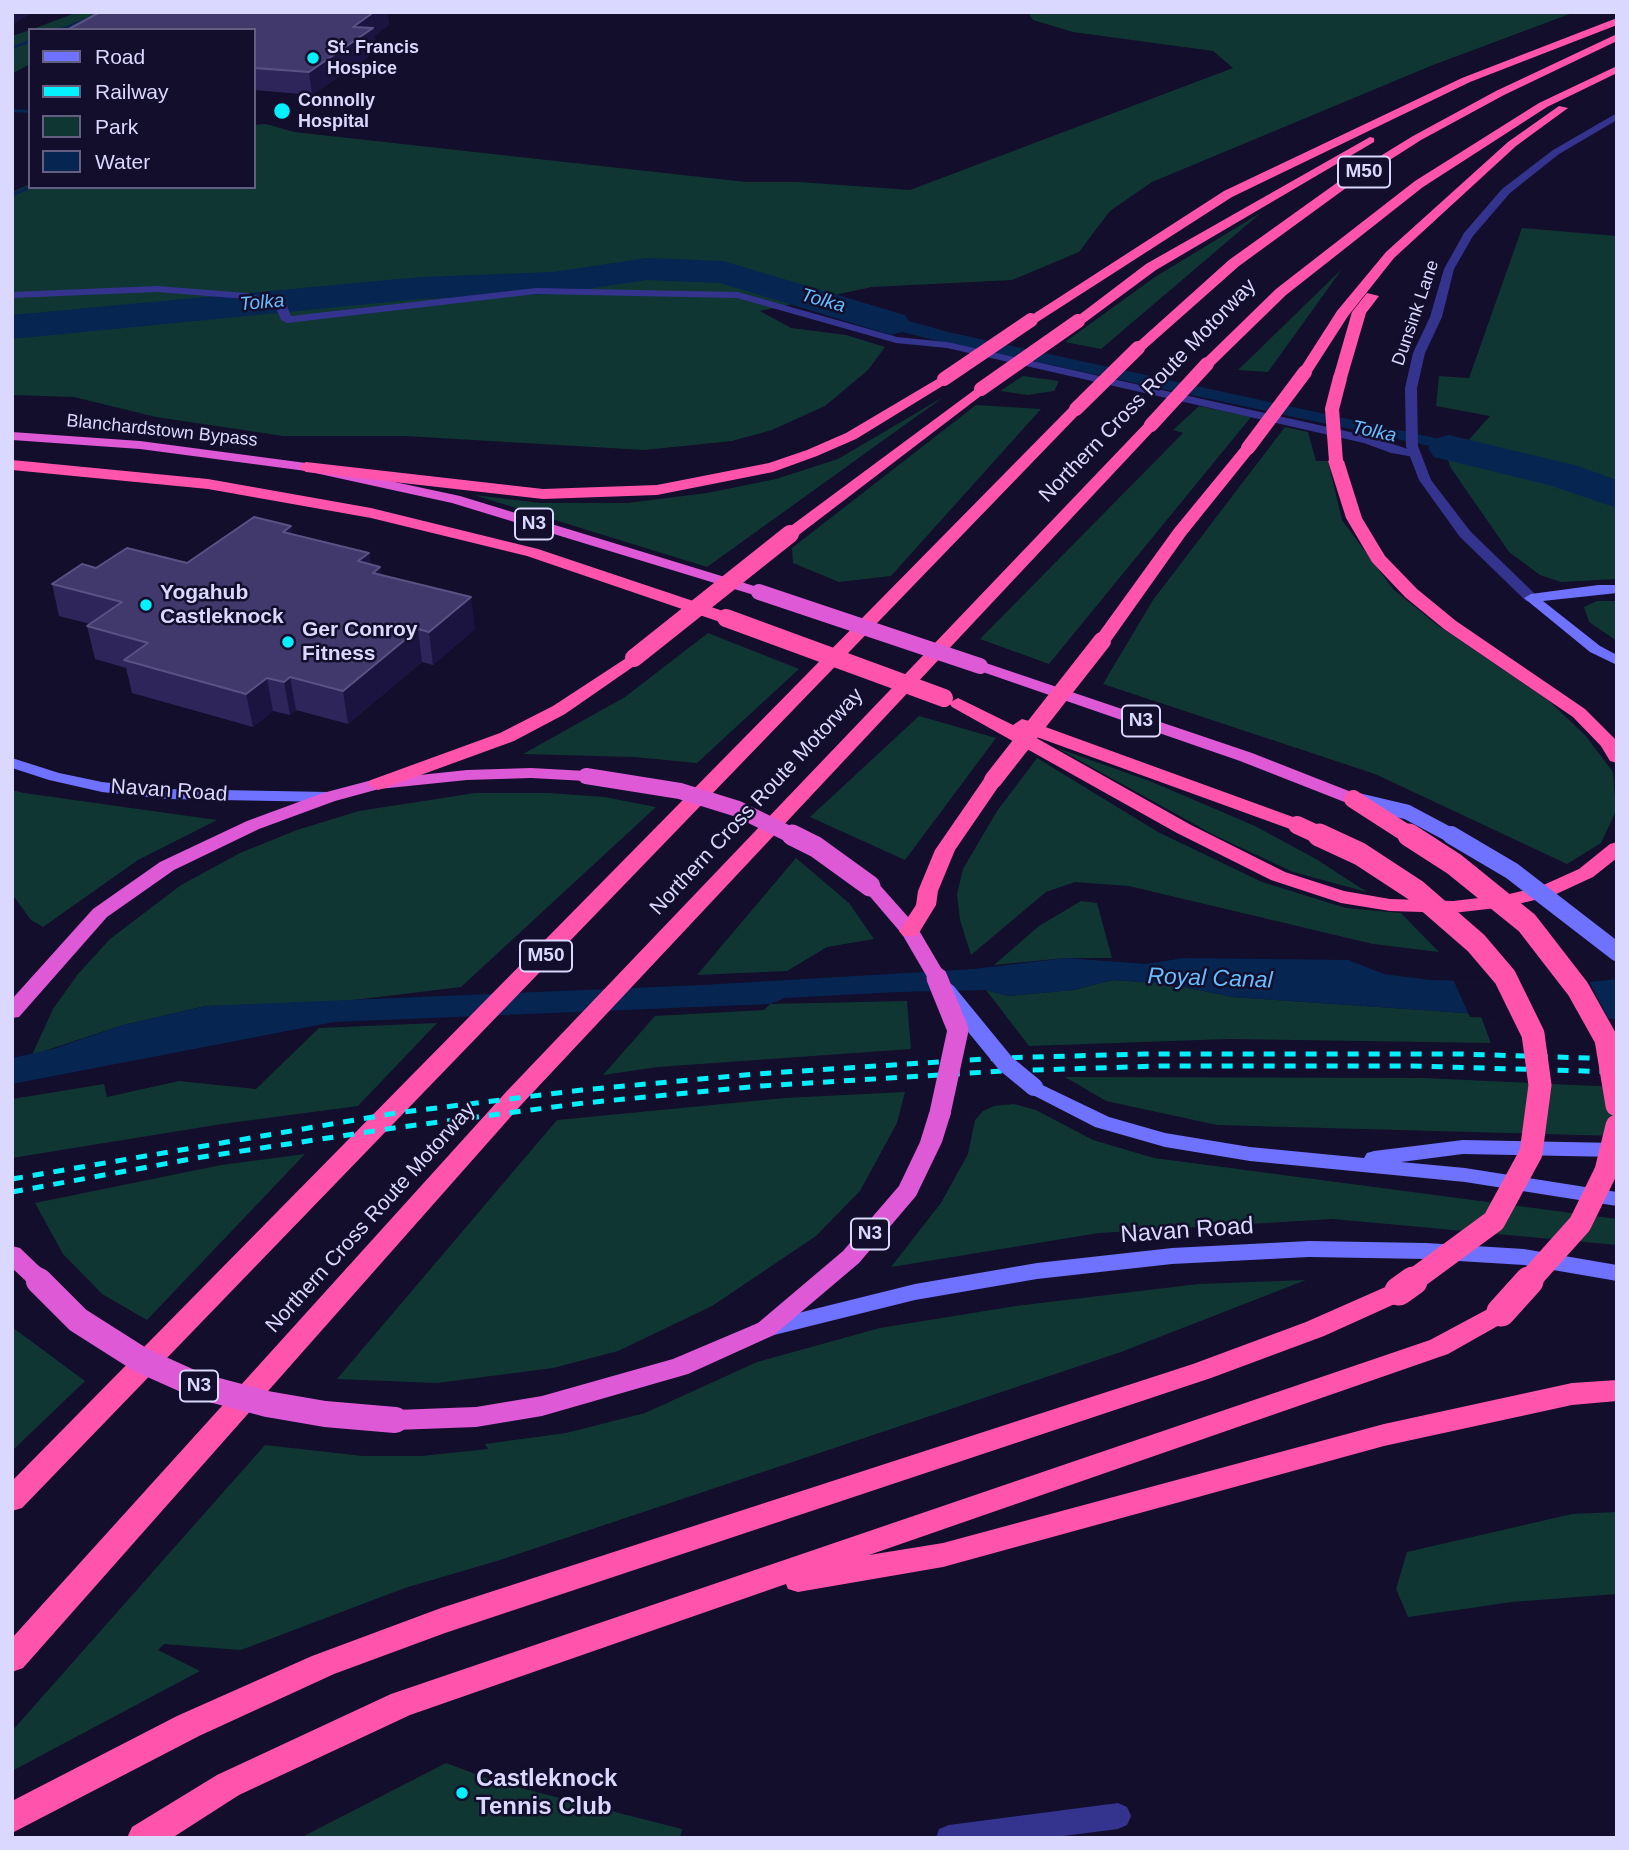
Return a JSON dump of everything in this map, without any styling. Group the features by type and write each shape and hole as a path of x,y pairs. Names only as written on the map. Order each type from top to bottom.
{"highway":[{"path":"306,467 469,488 543,494 657,490 773,467 851,436 944,379 1171,228 1228,194 1466,80 1617,21"},
{"path":"379,784 507,737 559,710 634,658 790,534 981,389 1151,267 1356,147 1460,96 1617,31"},
{"name":"Northern Cross Route Motorway","path":"12,1500 1138,348 1234,262 1342,185 1417,138 1488,99 1617,37"},
{"name":"Northern Cross Route Motorway","path":"12,1659 514,1098 1206,364 1281,292 1419,184 1543,104 1617,69"},
{"path":"914,939 928,891 945,850 993,780 1101,641 1180,532 1248,449 1305,372 1342,314 1390,255 1512,144 1574,100 1617,78"},
{"path":"1460,189 1359,312 1332,409 1336,461 1354,518 1378,559 1411,593 1450,625 1579,713 1609,743 1617,757"},
{"name":"Blanchardstown Bypass","path":"12,436 140,445 306,467"},
{"path":"12,465 208,484 371,513 532,552 726,618 951,701 1138,764 1297,825 1360,854 1415,890 1476,943 1505,977 1533,1034 1540,1085 1531,1153 1494,1221 1399,1291 1315,1329 1202,1371 441,1621 336,1660 188,1726 12,1818"},
{"name":"N3","path":"306,467 455,499 759,592 1300,777 1353,799"},
{"path":"951,701 1083,770 1184,829 1278,876 1341,897 1390,905 1453,907 1505,901 1545,892 1586,873 1617,848"},
{"name":"N3","path":"12,1012 100,912 136,885 208,844 328,797 379,784 467,775 531,773 586,776 680,791 738,808 816,847 870,886 914,939 937,978 958,1030 931,1142 908,1190 851,1256 766,1329 678,1367 554,1403 475,1417 395,1420 325,1414 267,1404 200,1386 141,1360 78,1320 12,1254"},
{"path":"1353,799 1454,864 1527,923 1578,989 1606,1039 1617,1105"},
{"path":"143,1838 228,1785 402,1704 1438,1347 1501,1312 1580,1224 1606,1171 1617,1126"},
{"path":"735,1591 943,1555 1384,1435 1572,1394 1617,1390"}],"main road":[{"path":"1531,598 1617,589"},
{"path":"1531,598 1595,649 1617,661"},
{"name":"Navan Road","path":"12,763 55,777 102,787 166,794 328,797"},
{"path":"1353,799 1407,812 1436,825 1512,871 1560,905 1617,952"},
{"path":"937,978 992,1048 1034,1087 1102,1122 1165,1140 1250,1154 1479,1177 1617,1199"},
{"path":"1346,1162 1463,1147 1617,1150"},
{"name":"Navan Road","path":"766,1329 915,1292 1037,1272 1172,1256 1310,1249 1426,1251 1524,1257 1617,1273"}],"street":[{"name":"Dunsink Lane","path":"1531,598 1488,559 1445,510 1425,480 1413,449 1410,424 1412,388 1419,353 1436,317 1450,269 1468,235 1506,191 1556,152 1617,116"},
{"path":"12,295 157,289 247,296 265,301 278,299 286,320 536,291 738,295 896,340 947,345 1368,440 1391,449 1413,449"},
{"path":"949,1838 1118,1816"}],"green space":[{"path":"78,12 137,12 88,28 35,28"},
{"path":"1028,12 1575,12 1433,65 1152,182 1110,211 1079,252 1012,280 872,287 760,311 791,328 846,335 885,347 868,370 825,406 772,430 732,441 644,450 405,436 283,436 156,417 74,397 12,395 12,192 28,185 28,189 256,189 256,125 266,124 294,132 746,182 799,182 910,190 1233,68 1213,51 1073,32 1033,20"},
{"path":"28,31 28,65 12,74 12,36"},
{"path":"1262,212 1101,349 1065,342 1155,277"},
{"path":"1522,228 1617,236 1617,579 1561,582 1540,575 1509,552 1451,468 1444,451 1458,452 1490,416 1436,406 1439,376 1469,378"},
{"path":"1342,269 1268,372 1238,370"},
{"path":"1023,376 1059,381 1054,391 1028,395 1000,391"},
{"path":"945,396 707,567 474,495 541,503 627,503 707,493 776,479 838,459"},
{"path":"976,405 1041,409 891,576 839,582 793,563 792,548"},
{"path":"1199,406 1251,417 1049,664 980,639 1183,433 1173,430"},
{"path":"1285,427 1308,432 1316,461 1328,461 1342,520 1393,589 1436,624 1549,701 1585,735 1613,772 1616,811 1601,843 1567,864 1375,774 1103,684 1153,600"},
{"path":"1597,601 1617,601 1617,641 1589,622 1584,607"},
{"path":"708,633 799,669 697,763 634,757 523,754 625,697"},
{"path":"919,716 996,738 905,860 810,817"},
{"path":"1057,748 1152,782 1255,826 1316,859 1367,892 1293,872 1214,835"},
{"path":"1037,758 1158,832 1262,882 1346,908 1401,913 1439,952 1373,944 1129,886 1075,882 1046,892 971,955 960,920 957,894 963,869 997,811"},
{"path":"12,790 217,820 138,860 43,927 31,920 12,894"},
{"path":"475,793 548,793 604,797 656,807 461,987 337,1002 206,1006 123,1025 32,1055 53,1009 78,974 110,939 181,885 240,853 297,830 359,811"},
{"path":"796,858 849,903 874,939 827,947 787,971 697,975"},
{"path":"1081,901 1097,903 1112,958 1066,958 994,965 1039,926"},
{"path":"1113,980 1170,984 1233,997 1480,1014 1491,1043 1229,1039 1029,1046 986,990 1008,996 1073,990"},
{"path":"907,1001 911,1049 658,1067 603,1075 655,1016 764,1010 770,1004"},
{"path":"437,1023 358,1106 222,1124 12,1158 12,1099 104,1084 107,1097 179,1081 256,1089 319,1028"},
{"path":"1065,1077 1424,1078 1617,1087 1617,1136 1217,1125 1106,1101"},
{"path":"905,1092 897,1123 860,1191 816,1236 712,1306 618,1351 553,1368 437,1383 337,1379 557,1120 785,1098"},
{"path":"1014,1104 1036,1110 1093,1140 1154,1158 1617,1219 1617,1245 1333,1219 1099,1233 891,1267 941,1203 968,1154 975,1120 983,1111 994,1106"},
{"path":"305,1154 147,1320 102,1294 63,1254 35,1203 221,1165"},
{"path":"1306,1280 1121,1352 500,1560 405,1588 241,1650 164,1644 158,1650 200,1671 12,1771 12,1731 265,1445 363,1456 422,1456 488,1449 485,1444 566,1433 645,1413 757,1362 880,1328 1016,1306 1198,1284"},
{"path":"12,1327 85,1381 12,1451"},
{"path":"1617,1512 1617,1594 1512,1602 1408,1617 1396,1589 1407,1552 1572,1514"},
{"name":"Castleknock Tennis Club","path":"446,1763 497,1782 682,1829 680,1838 300,1838"}],"water":[{"path":"813,300 863,308 948,332 1463,444 1533,463 1523,469 1458,452 934,340 795,305"},
{"name":"Royal Canal","path":"1066,958 1146,964 1184,958 1348,960 1384,974 1430,980 1581,983 1617,979 1617,1019 1480,1014 1233,997 1170,984 1113,980 1073,990 1008,996 986,990 898,992 785,998 770,1004 334,1022 12,1084 12,1058 53,1049 123,1025 206,1006 702,985 974,969"}],"pier":[{"path":"1452,977 1588,979 1610,1022 1470,1017"}],"building":[{"path":"100,12 374,12 353,27 373,28 309,72 256,68 256,28 71,28"},
{"name":"Ger Conroy Fitness","path":"254,517 291,526 283,532 369,553 358,561 380,567 373,573 471,597 429,632 418,629 343,691 290,677 284,682 267,678 246,694 124,660 148,643 87,626 122,602 52,584 82,564 96,568 127,548 187,563"}],"waterway":[{"path":"63,28 107,12"},
{"path":"12,48 28,42"},
{"path":"12,110 28,112"},
{"path":"12,195 28,188"},
{"name":"Tolka","path":"12,327 420,288 553,283 647,269 723,272 891,323"},
{"name":"Tolka","path":"1449,448 1563,475 1617,495"}],"railway":[{"path":"12,1179 396,1113 582,1090 755,1074 1000,1058 1144,1054 1461,1054 1617,1059"},
{"path":"12,1192 202,1157 394,1128 584,1103 761,1086 1003,1071 1160,1066 1413,1066 1617,1072"}],"place":[{"name":"St. Francis Hospice","path":"313,58"},
{"name":"Connolly Hospital","path":"282,111"},
{"name":"Yogahub Castleknock","path":"146,605"},
{"name":"Ger Conroy Fitness","path":"288,642"},
{"name":"Castleknock Tennis Club","path":"462,1793"}]}
